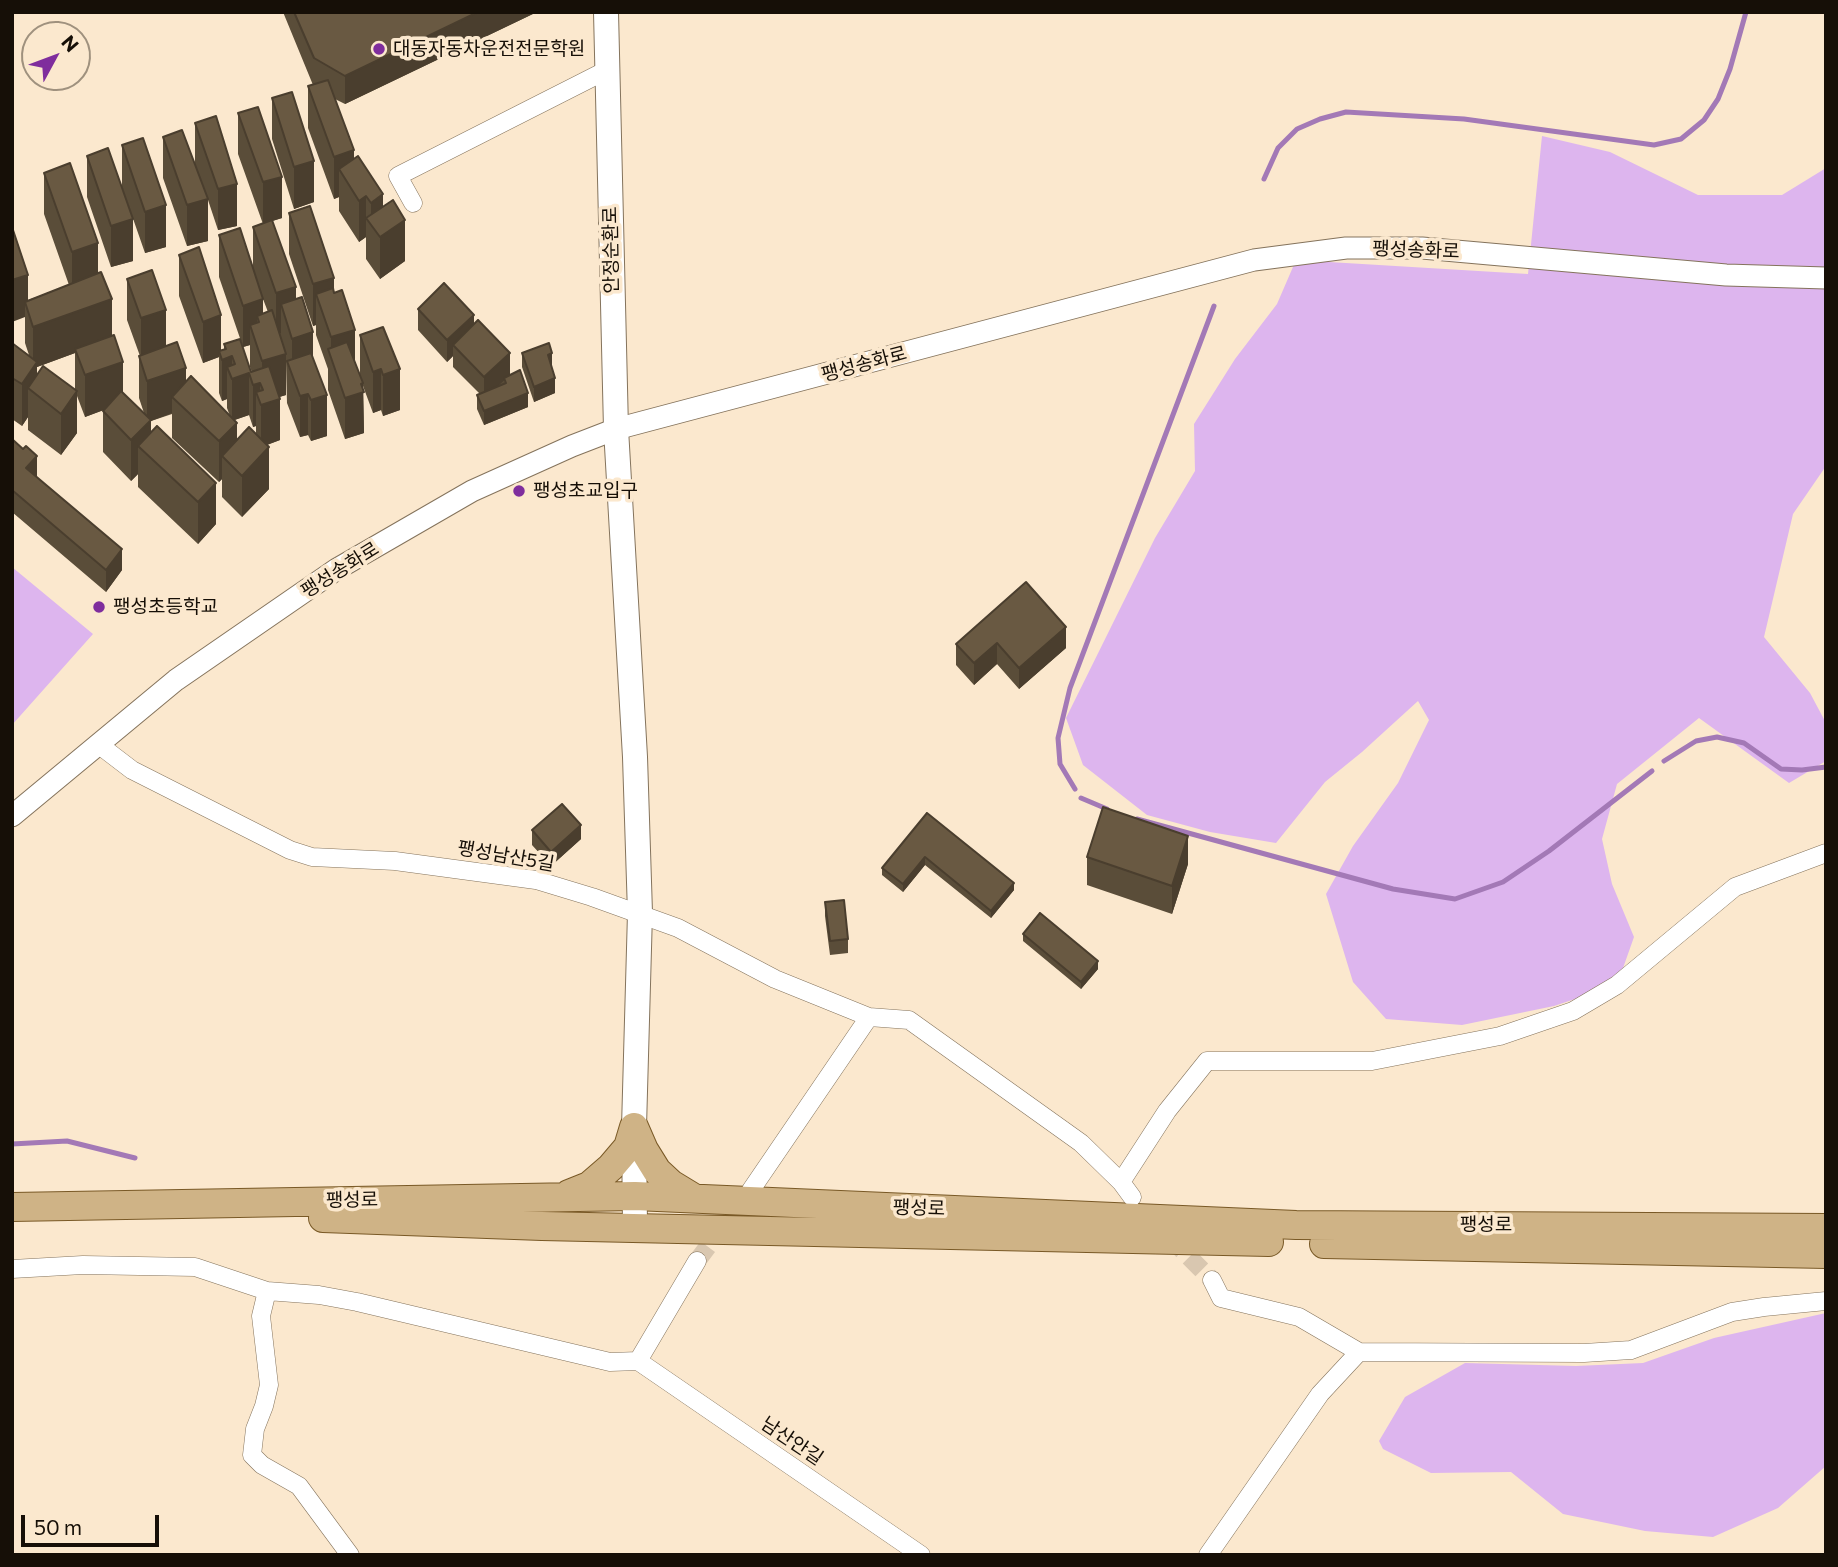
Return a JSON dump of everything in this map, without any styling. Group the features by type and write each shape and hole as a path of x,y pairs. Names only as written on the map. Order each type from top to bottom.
{"main road":[{"name":"안정순환로","path":"606,12 616,429 635,757 640,914 635,1228"},
{"path":"558,1197 581,1191 604,1174 628,1147 635,1127"},
{"path":"635,1127 644,1150 657,1171 671,1184 696,1199"},
{"name":"팽성로","path":"12,1207 635,1196 1296,1224 1826,1228"},
{"name":"팽성로","path":"12,1226 267,1216 635,1228 1826,1254"}],"street":[{"path":"413,203 398,176 607,70"},
{"name":"팽성송화로","path":"15,808 177,680 338,569 472,491 616,429 1254,260 1346,248 1422,248 1726,275 1826,278"},
{"name":"팽성남산5길","path":"98,744 132,770 290,850 312,857 394,861 536,880 678,928 775,979 869,1017 909,1020 1081,1143 1121,1182"},
{"path":"1132,1197 1121,1182 1167,1111 1207,1061 1372,1060 1500,1037 1573,1012 1617,985 1735,887 1826,853"},
{"path":"751,1190 869,1017"},
{"path":"12,1269 83,1265 195,1267 267,1291 319,1295 357,1302 610,1362 638,1361 697,1261"},
{"path":"1212,1280 1221,1298 1299,1317 1359,1352 1584,1353 1631,1350 1732,1312 1826,1301"},
{"path":"267,1291 261,1316 269,1385 255,1429 252,1455 262,1465 299,1486 351,1555"},
{"path":"1208,1555 1320,1394 1359,1352"},
{"name":"남산안길","path":"638,1361 921,1555"}],"shaded area":[{"path":"1542,136 1610,152 1698,195 1782,195 1826,168 1826,466 1793,514 1764,637 1810,693 1826,723 1826,761 1789,783 1699,718 1617,784 1602,839 1612,884 1634,937 1617,985 1554,1006 1462,1025 1386,1019 1353,982 1326,894 1353,846 1398,783 1429,720 1418,701 1325,782 1276,843 1210,832 1147,815 1083,765 1066,718 1155,538 1195,471 1194,424 1235,359 1277,304 1296,260 1528,274"},
{"path":"12,567 93,634 12,725"},
{"path":"1826,1313 1826,1466 1778,1508 1713,1537 1645,1531 1563,1514 1511,1472 1431,1473 1383,1449 1379,1441 1405,1397 1465,1363 1576,1366 1643,1363 1714,1338"}],"building":[{"path":"294,12 478,12 345,76 314,58"},
{"path":"328,80 354,150 334,157 308,86"},
{"path":"292,92 314,161 294,167 272,98"},
{"path":"258,107 282,177 263,182 238,113"},
{"path":"216,116 237,184 218,189 195,123"},
{"path":"182,130 208,199 187,205 163,137"},
{"path":"143,138 166,205 145,212 122,145"},
{"path":"108,148 133,219 111,226 87,156"},
{"path":"358,156 383,194 371,203 366,196 359,201 339,169"},
{"path":"70,163 98,243 72,252 44,173"},
{"path":"393,200 405,220 380,237 366,218"},
{"path":"310,206 334,278 313,284 289,213"},
{"path":"272,220 296,287 276,293 253,227"},
{"path":"12,227 28,275 12,280"},
{"path":"240,228 263,299 243,306 219,235"},
{"path":"199,247 221,315 203,322 179,255"},
{"path":"152,270 166,310 141,318 127,279"},
{"path":"101,272 112,299 33,327 25,302"},
{"path":"444,283 474,315 447,340 418,309"},
{"path":"333,288 334,293 342,290 355,330 331,337 316,294"},
{"path":"302,297 313,332 292,339 281,304"},
{"path":"272,310 286,354 262,361 250,325 259,322 257,316"},
{"path":"478,320 510,353 484,377 453,345"},
{"path":"383,327 400,369 383,375 381,369 373,372 360,335"},
{"path":"114,335 123,362 85,375 75,349"},
{"path":"240,339 251,372 269,366 280,399 261,405 256,392 263,390 260,383 253,385 249,373 232,379 227,367 235,364 232,356 222,360 219,351 226,349 224,344"},
{"path":"177,342 186,368 147,381 139,356"},
{"path":"347,342 364,392 345,398 328,349"},
{"path":"12,343 37,362 22,384 12,378"},
{"path":"549,343 552,353 548,355 555,378 534,387 522,353"},
{"path":"311,353 327,395 311,400 308,394 300,396 287,361"},
{"path":"43,366 77,391 61,414 28,388"},
{"path":"520,370 528,393 484,411 477,395 506,383 504,378"},
{"path":"191,376 237,423 219,441 172,397"},
{"path":"121,391 151,420 131,440 103,411"},
{"path":"157,426 216,483 198,502 138,446"},
{"path":"249,427 269,447 242,476 222,456"},
{"path":"12,439 37,456 26,468 122,549 106,570 12,490"},
{"path":"1026,582 1066,627 1019,668 997,643 974,663 956,644"},
{"path":"562,804 581,825 551,852 532,830"},
{"path":"1103,807 1188,836 1172,886 1087,857"},
{"path":"927,813 1014,883 991,911 925,857 903,884 882,868"},
{"path":"844,900 848,939 830,941 825,902"},
{"path":"1040,913 1098,961 1081,982 1023,934"}],"waterway":[{"path":"1264,179 1278,148 1297,129 1346,112 1464,119 1654,145 1681,139 1704,120 1718,99 1730,69 1746,12"},
{"path":"1075,789 1060,764 1058,738 1070,688 1214,306"},
{"path":"1664,761 1696,741 1717,737 1744,743 1781,769 1826,767"},
{"path":"1137,819 1393,889 1455,899 1503,882 1549,851 1652,771"},
{"path":"1081,798 1107,809"},
{"path":"12,1144 67,1141 135,1158"}],"tunnel":[{"path":"697,1261 746,1196"},
{"path":"1170,1238 1212,1280"}],"place":[{"name":"대동자동차운전전문학원","path":"379,49"},
{"name":"팽성초교입구","path":"519,491"},
{"name":"팽성초등학교","path":"99,607"}]}
